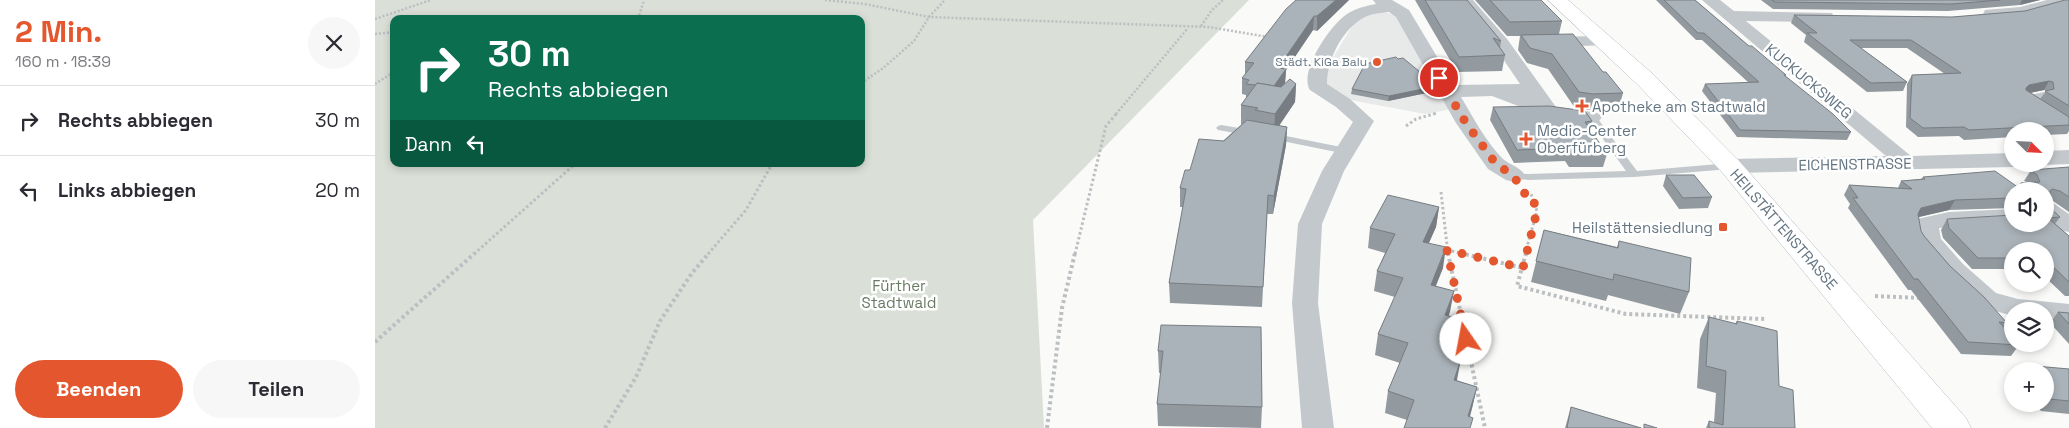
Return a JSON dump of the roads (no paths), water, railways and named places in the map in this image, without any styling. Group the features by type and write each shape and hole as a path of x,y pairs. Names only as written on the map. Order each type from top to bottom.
{"street":[{"path":"1464,0 1517,43 1533,88 1550,112"},
{"name":"HEILSTÄTTENSTRASSE","path":"1557,0 1671,104 1730,166 1953,428"},
{"name":"KUCKUCKSWEG","path":"1710,0 1907,163"},
{"path":"1975,16 2020,12 2065,0"},
{"path":"1319,428 1305,303 1310,224 1333,171 1364,121 1343,103 1317,86 1316,76 1337,33 1358,14 1385,3 1403,14 1466,123 1496,164 1514,176"},
{"path":"1731,16 1839,17"},
{"path":"1517,43 1604,41"},
{"path":"1447,91 1533,88"},
{"path":"1495,90 1550,112 1592,117"},
{"path":"2054,158 2069,157"},
{"name":"EICHENSTRASSE","path":"1730,166 2004,161"},
{"path":"1979,162 2007,182"},
{"path":"2004,216 1949,219 1926,224 1929,241 1954,270 1987,300 2018,308 2069,313"}],"lane":[{"path":"2044,96 2027,98 2044,109"},
{"path":"1592,117 1634,174"},
{"path":"1221,128 1346,150"},
{"path":"1514,176 1634,174 1730,166"}],"place":[{"name":"Städt. KiGa Balu","path":"1377,62"},
{"name":"Apotheke am Stadtwald","path":"1582,106"},
{"name":"Medic-Center Oberfürberg","path":"1526,139"},
{"name":"Heilstättensiedlung","path":"1723,227"}],"park label":[{"name":"Fürther Stadtwald","path":"899,294"}]}
